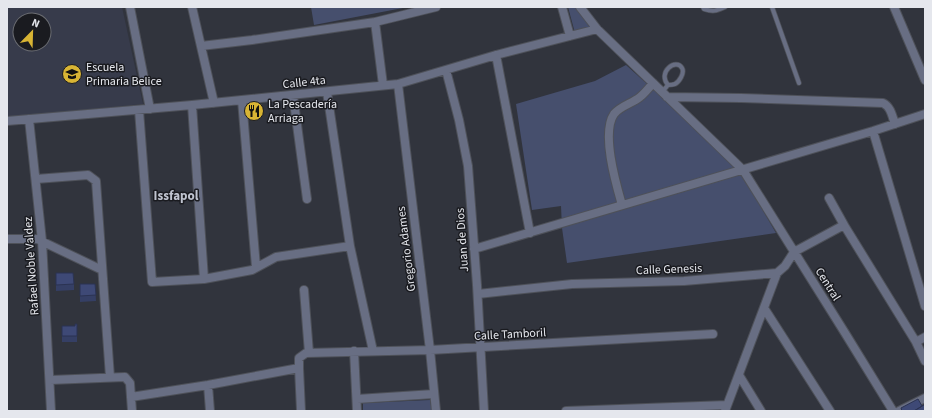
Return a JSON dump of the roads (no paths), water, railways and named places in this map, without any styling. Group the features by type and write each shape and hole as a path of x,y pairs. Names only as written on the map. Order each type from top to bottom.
{"street":[{"path":"130,7 150,109"},
{"path":"192,7 214,103"},
{"path":"201,46 375,22 436,7"},
{"path":"562,7 570,36"},
{"name":"Central","path":"580,7 597,29 743,170 893,411"},
{"path":"894,7 925,80"},
{"path":"375,22 384,85"},
{"name":"Calle 4ta","path":"7,121 214,103 398,84 496,55 597,29"},
{"path":"496,55 530,233"},
{"name":"Juan de Dios","path":"446,70 459,120 468,166 478,294 484,411"},
{"path":"622,205 614,174 609,142 610,126 614,114 640,97 653,83"},
{"name":"Gregorio Adames","path":"398,84 436,411"},
{"path":"326,92 350,246 373,351"},
{"path":"665,94 883,103 889,107 895,124"},
{"path":"293,95 307,199"},
{"path":"242,100 256,267"},
{"path":"192,105 204,279"},
{"path":"140,110 152,282 204,279 252,270 276,257 350,246"},
{"path":"474,249 743,170 925,114"},
{"name":"Rafael Noble Valdez","path":"29,119 42,241 52,411"},
{"path":"873,131 925,306"},
{"path":"36,179 88,175 96,181 110,377"},
{"path":"829,198 916,342 925,361"},
{"path":"566,411 726,408 777,274 785,266 794,252 844,225"},
{"path":"7,239 36,238 102,270"},
{"name":"Calle Genesis","path":"478,294 572,284 684,281 777,274"},
{"path":"301,411 298,368 299,358 306,353 309,353 304,290"},
{"path":"764,308 830,411"},
{"name":"Calle Tamboril","path":"309,353 481,348 713,334"},
{"path":"916,342 925,337"},
{"path":"354,351 357,411"},
{"path":"131,397 208,385 298,368"},
{"path":"739,375 761,411"},
{"path":"50,380 125,377 130,383 132,411"},
{"path":"208,385 210,411"},
{"path":"357,398 434,394"},
{"path":"899,411 925,398"}],"lane":[{"path":"703,7 709,11 716,11 724,7"},
{"path":"772,7 799,83"},
{"path":"665,94 668,85 664,78 666,71 675,64 679,65 682,68 681,78 676,84 668,85"}],"place":[{"name":"Escuela Primaria Belice","path":"72,74"},
{"name":"La Pescadería Arriaga","path":"254,111"}],"district":[{"name":"Issfapol","path":"176,195"}]}
